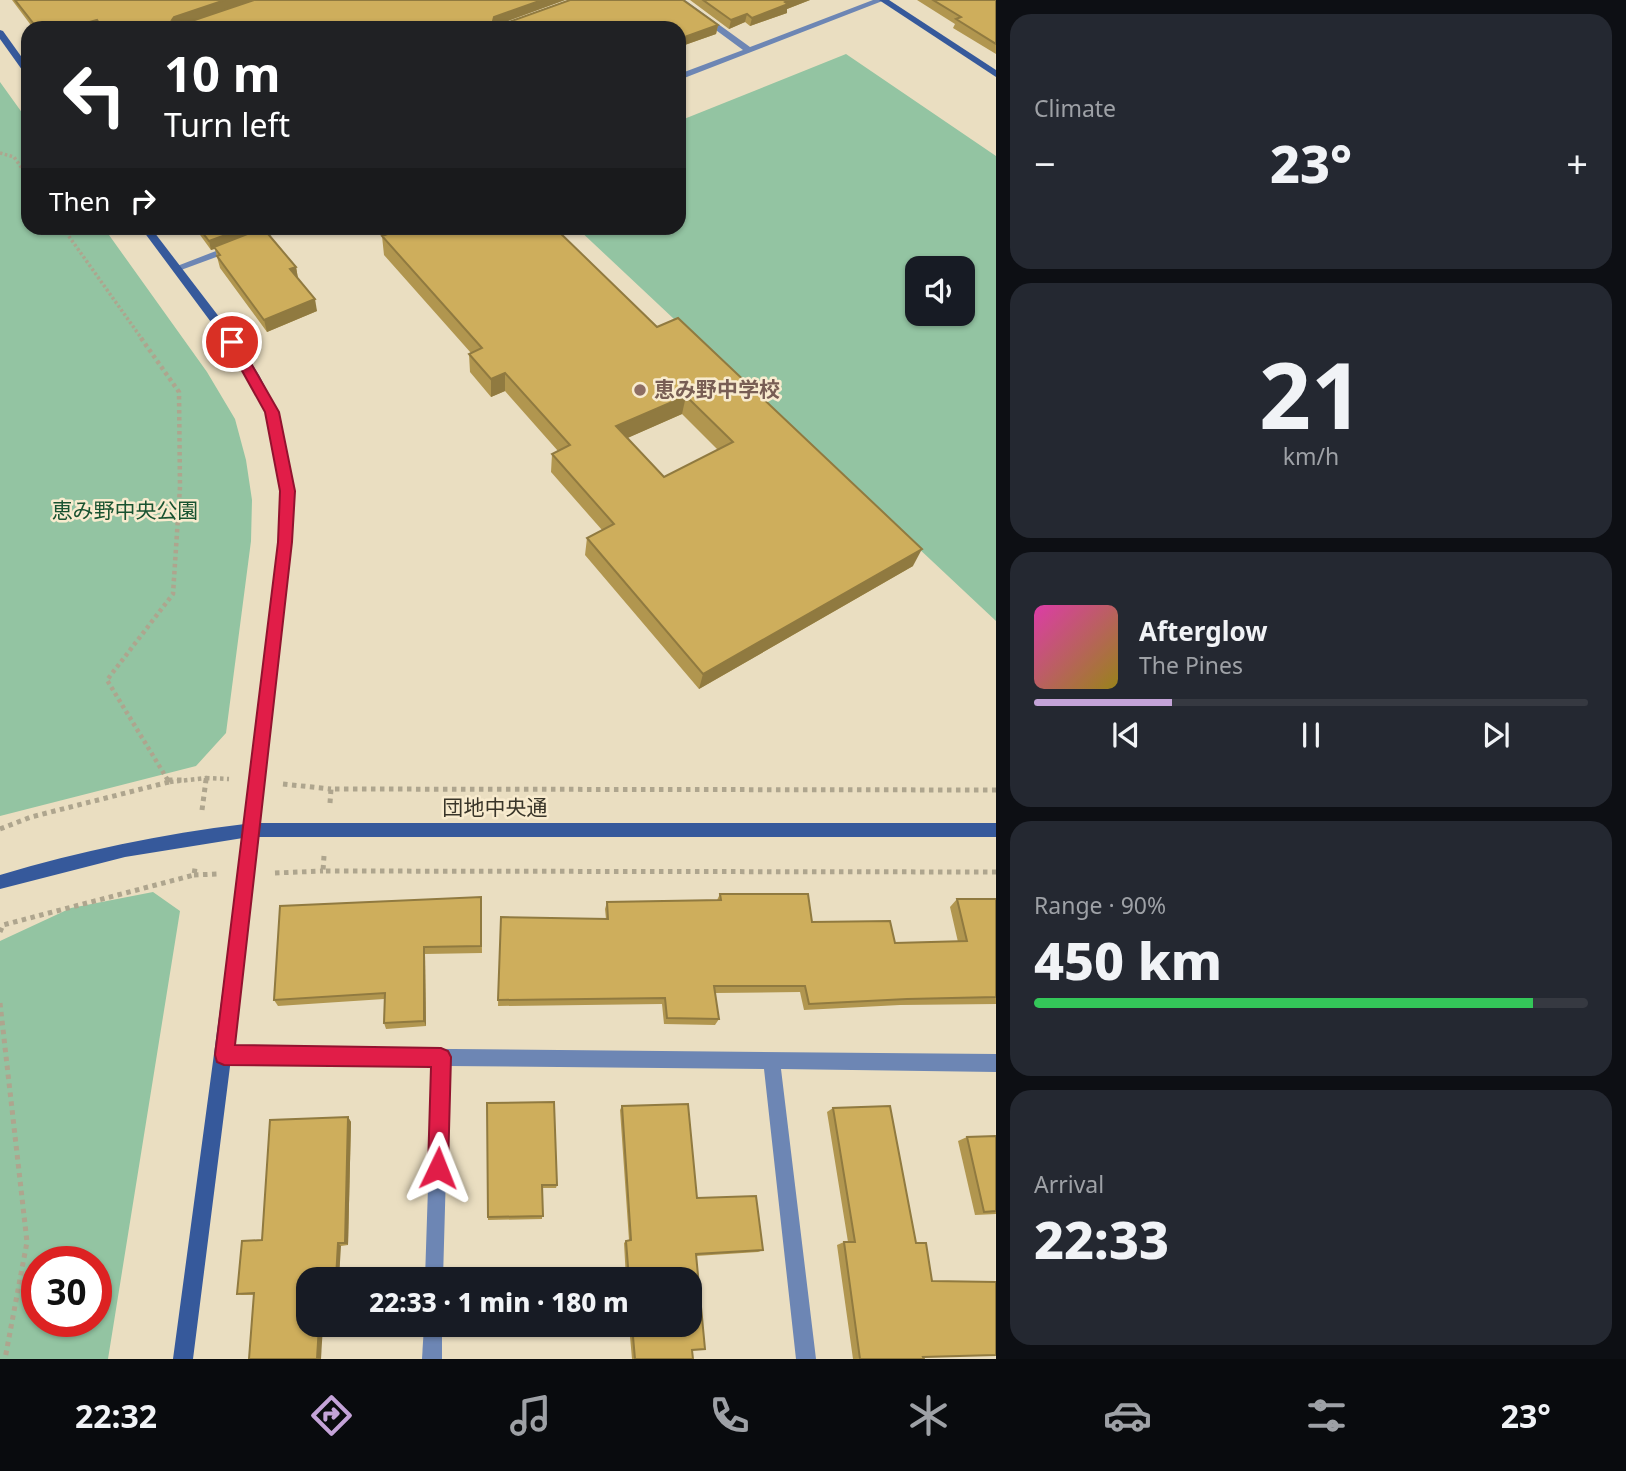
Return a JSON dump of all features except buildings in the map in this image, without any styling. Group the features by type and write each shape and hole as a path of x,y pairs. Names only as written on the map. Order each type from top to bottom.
{"street":[{"path":"679,0 749,50"},
{"path":"686,74 882,0 996,74"},
{"path":"0,33 21,62"},
{"path":"151,235 232,342 272,412 288,491 285,542 252,830 183,1359"},
{"path":"177,268 265,235"},
{"name":"団地中央通","path":"0,882 65,862 199,836 252,830 996,830"},
{"path":"224,1055 996,1063"},
{"path":"434,1267 441,1057"},
{"path":"771,1060 806,1359"},
{"path":"432,1359 433,1337"}],"path":[{"path":"0,153 14,157 21,167"},
{"path":"68,235 178,392 180,487 173,594 107,680 169,782"},
{"path":"0,829 31,817 169,782 206,778 194,875 1,925 0,932"},
{"path":"996,790 331,789 323,871 996,872"},
{"path":"0,1003 3,1060 27,1242 5,1359"}],"green space":[{"path":"846,54 996,156 996,621 584,235 686,235 686,118"},
{"name":"恵み野中央公園","path":"0,82 21,111 21,235 109,235 207,372 235,419 246,460 252,500 251,541 226,733 196,766 0,816"},
{"path":"153,892 180,911 112,1334 112,1246 21,1246 21,1337 112,1337 108,1359 0,1359 0,941 71,908"}],"place":[{"name":"恵み野中学校","path":"640,390"}],"route":[{"path":"232,342 272,412 288,491 285,542 224,1055 441,1057 438,1168"}]}
